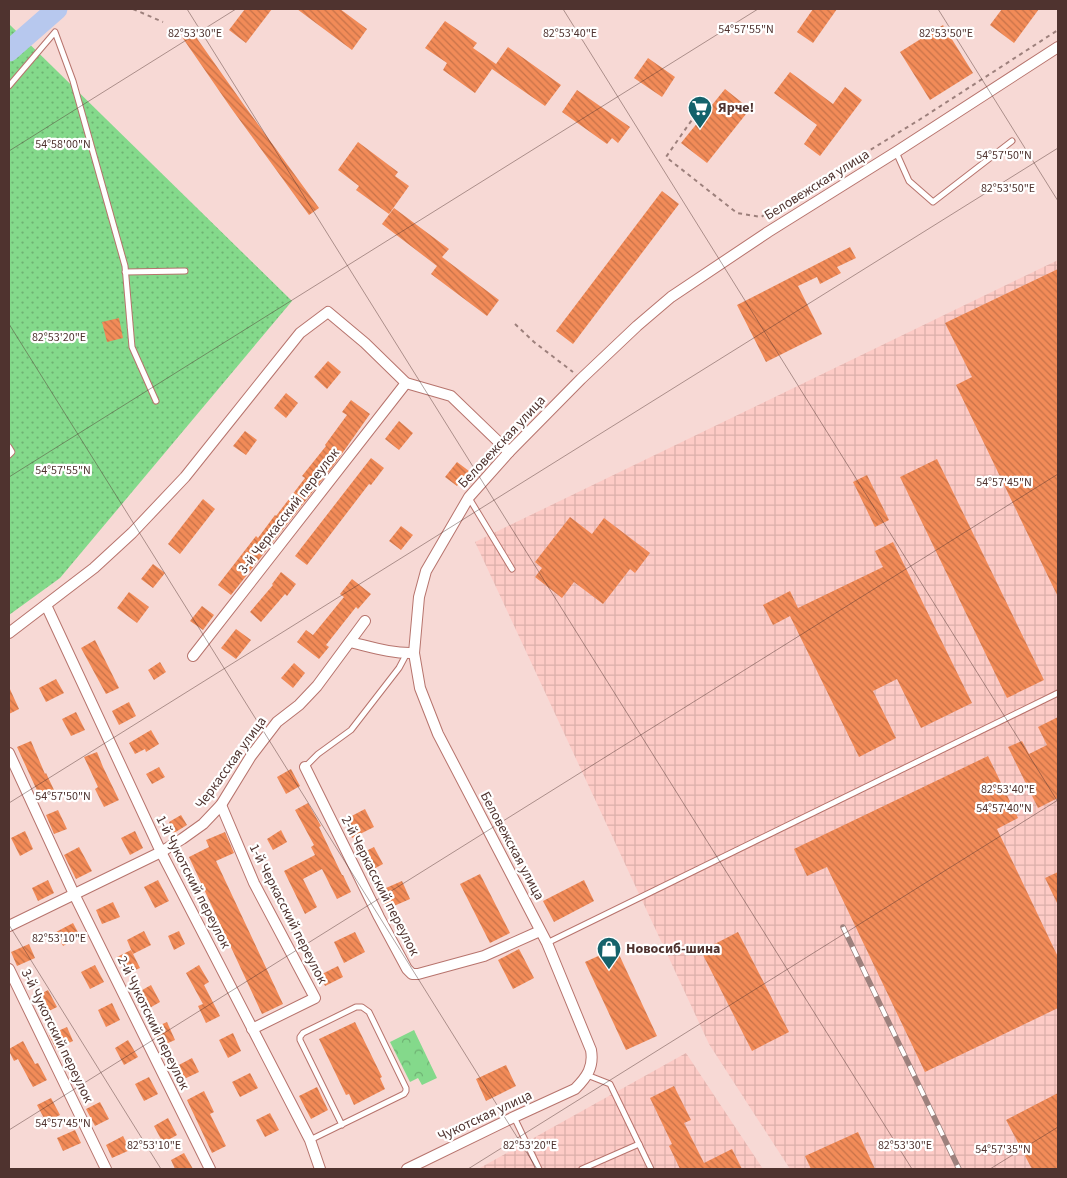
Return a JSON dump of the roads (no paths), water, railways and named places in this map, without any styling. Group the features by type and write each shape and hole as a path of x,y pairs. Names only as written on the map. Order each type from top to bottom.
{"street":[{"name":"Беловежская улица","path":"576,1089 590,1070 591,1050 547,943 438,734 420,688 411,653 419,597 426,571 469,497 509,452 581,379 671,297 768,232 1058,47"},
{"path":"9,633 94,568 132,533 184,476 300,332 328,312 406,383 451,396 509,452"},
{"name":"3-й Черкасский переулок","path":"193,656 406,383"},
{"name":"1-й Чукотский переулок","path":"46,605 161,852 310,1140 320,1169"},
{"name":"Черкасская улица","path":"9,926 161,852 203,824 221,805 251,756 277,722 299,705 317,686 365,621"},
{"path":"350,642 373,648 411,653"},
{"name":"2-й Чукотский переулок","path":"9,753 74,894 210,1169"},
{"name":"2-й Черкасский переулок","path":"305,767 379,917 407,969 412,974 484,956 540,931"},
{"name":"1-й Черкасский переулок","path":"221,805 254,883 315,998 252,1029"},
{"name":"3-й Чукотский переулок","path":"9,969 106,1169"},
{"name":"Чукотская улица","path":"408,1169 576,1089"}],"lane":[{"path":"9,86 54,32 73,81 125,266 132,347 156,401"},
{"path":"896,152 909,181 933,202 1012,141"},
{"path":"125,272 185,271"},
{"path":"9,447 12,452 9,455"},
{"path":"469,497 512,569"},
{"path":"305,767 318,754 352,730 411,653"},
{"path":"547,943 1058,693"},
{"path":"310,1140 342,1125 404,1094 406,1091 369,1012 362,1007 356,1007 303,1033 300,1037 342,1125"},
{"path":"587,1075 610,1084 651,1169"},
{"path":"514,1117 539,1169"},
{"path":"582,1169 639,1144"}],"waterway":[{"path":"9,51 57,9"}],"railway":[{"path":"843,927 959,1169"}],"place":[{"name":"Ярче!","path":"700,129"},
{"name":"Новосиб-шина","path":"609,970"}]}
